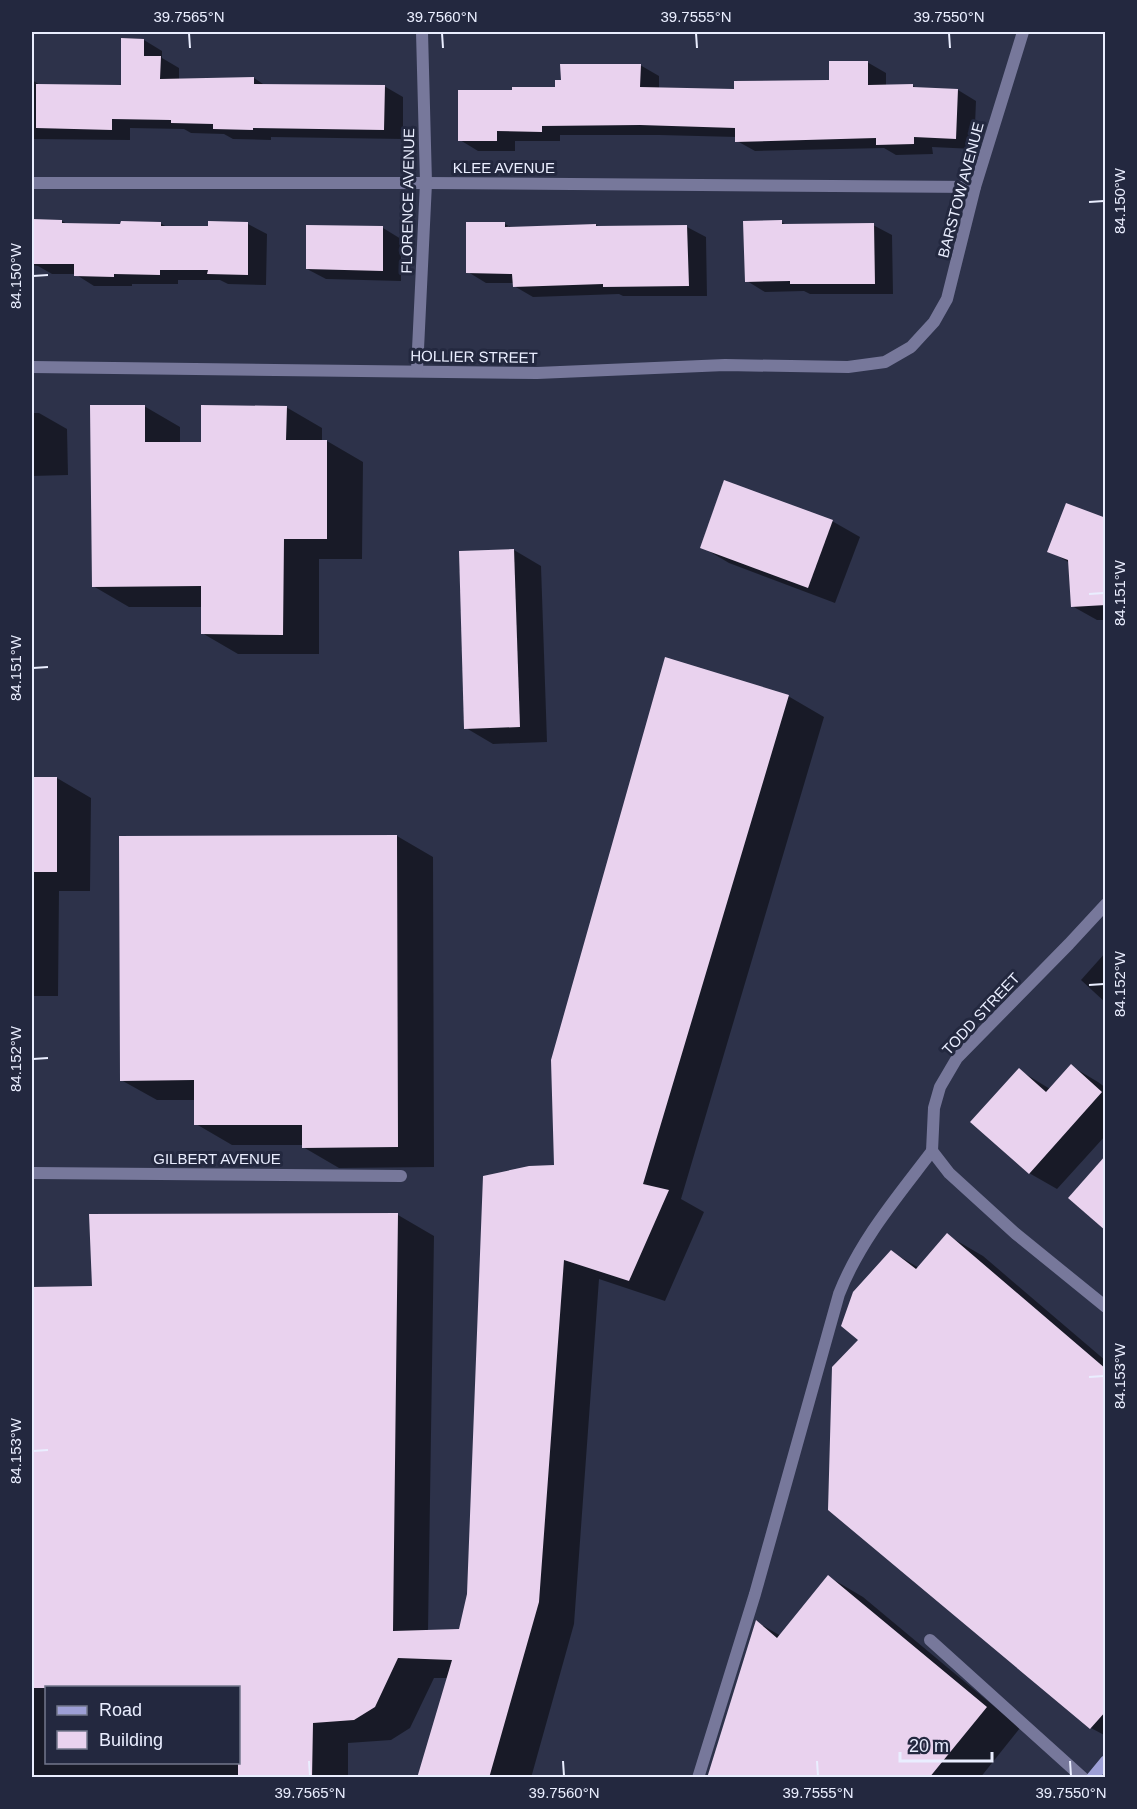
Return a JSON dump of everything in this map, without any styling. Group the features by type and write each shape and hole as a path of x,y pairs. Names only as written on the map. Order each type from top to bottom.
{"main road":[{"path":"1092,1778 1106,1761"}],"street":[{"name":"FLORENCE AVENUE","path":"417,370 426,183 422,32"},
{"name":"BARSTOW AVENUE","path":"911,347 934,322 947,299 975,187 1023,32"},
{"name":"KLEE AVENUE","path":"32,183 975,187"},
{"name":"HOLLIER STREET","path":"32,367 537,373 725,365 848,367 885,362 911,347"},
{"name":"TODD STREET","path":"932,1151 934,1108 940,1087 957,1058 1106,904"},
{"path":"698,1778 755,1594 839,1294 866,1239 932,1151 949,1173 999,1219 1106,1307"},
{"name":"GILBERT AVENUE","path":"32,1173 401,1176"},
{"path":"930,1640 1083,1778"}],"building":[{"path":"121,38 144,39 144,56 161,56 160,79 254,77 254,84 385,85 384,130 213,129 213,124 171,123 171,120 112,119 112,130 36,128 36,84 121,85"},
{"path":"829,61 868,61 868,85 913,84 913,87 958,89 956,139 914,137 914,144 876,145 876,138 735,142 735,128 640,125 542,126 542,132 497,131 497,141 458,141 458,90 555,87 555,80 561,80 560,64 641,64 640,87 734,89 734,81 829,80"},
{"path":"32,219 62,220 62,223 161,222 161,226 208,226 208,221 248,222 248,275 207,274 208,270 160,270 160,275 74,276 74,264 32,264"},
{"path":"782,220 782,224 874,223 875,284 745,282 743,221"},
{"path":"466,222 505,222 505,227 596,224 596,226 687,225 689,286 603,287 603,284 513,287 512,274 466,273"},
{"path":"306,225 383,226 383,271 306,269"},
{"path":"90,405 145,405 145,442 201,442 201,405 287,406 286,440 327,440 327,539 284,539 283,635 201,634 201,586 92,587"},
{"path":"724,480 833,520 808,588 700,548"},
{"path":"1066,503 1106,518 1106,605 1071,607 1068,560 1047,552"},
{"path":"514,549 520,727 464,729 459,551"},
{"path":"665,657 789,695 643,1184 669,1190 629,1281 564,1260 539,1602 489,1778 417,1778 452,1660 398,1658 375,1707 354,1720 313,1723 312,1778 238,1778 240,1686 45,1686 45,1688 32,1688 32,1287 92,1286 89,1214 398,1213 393,1631 459,1629 467,1594 483,1176 529,1166 554,1165 551,1060"},
{"path":"32,777 57,777 57,872 32,872"},
{"path":"397,835 398,1147 302,1148 302,1125 194,1125 194,1080 120,1081 119,836"},
{"path":"1071,1064 1102,1092 1029,1174 970,1122 1019,1068 1046,1092"},
{"path":"1106,1155 1106,1231 1068,1198"},
{"path":"947,1233 1106,1369 1106,1711 1090,1729 828,1510 832,1367 858,1340 841,1326 853,1292 891,1250 916,1269"},
{"path":"828,1575 987,1707 929,1778 707,1778 756,1620 777,1638"}]}
